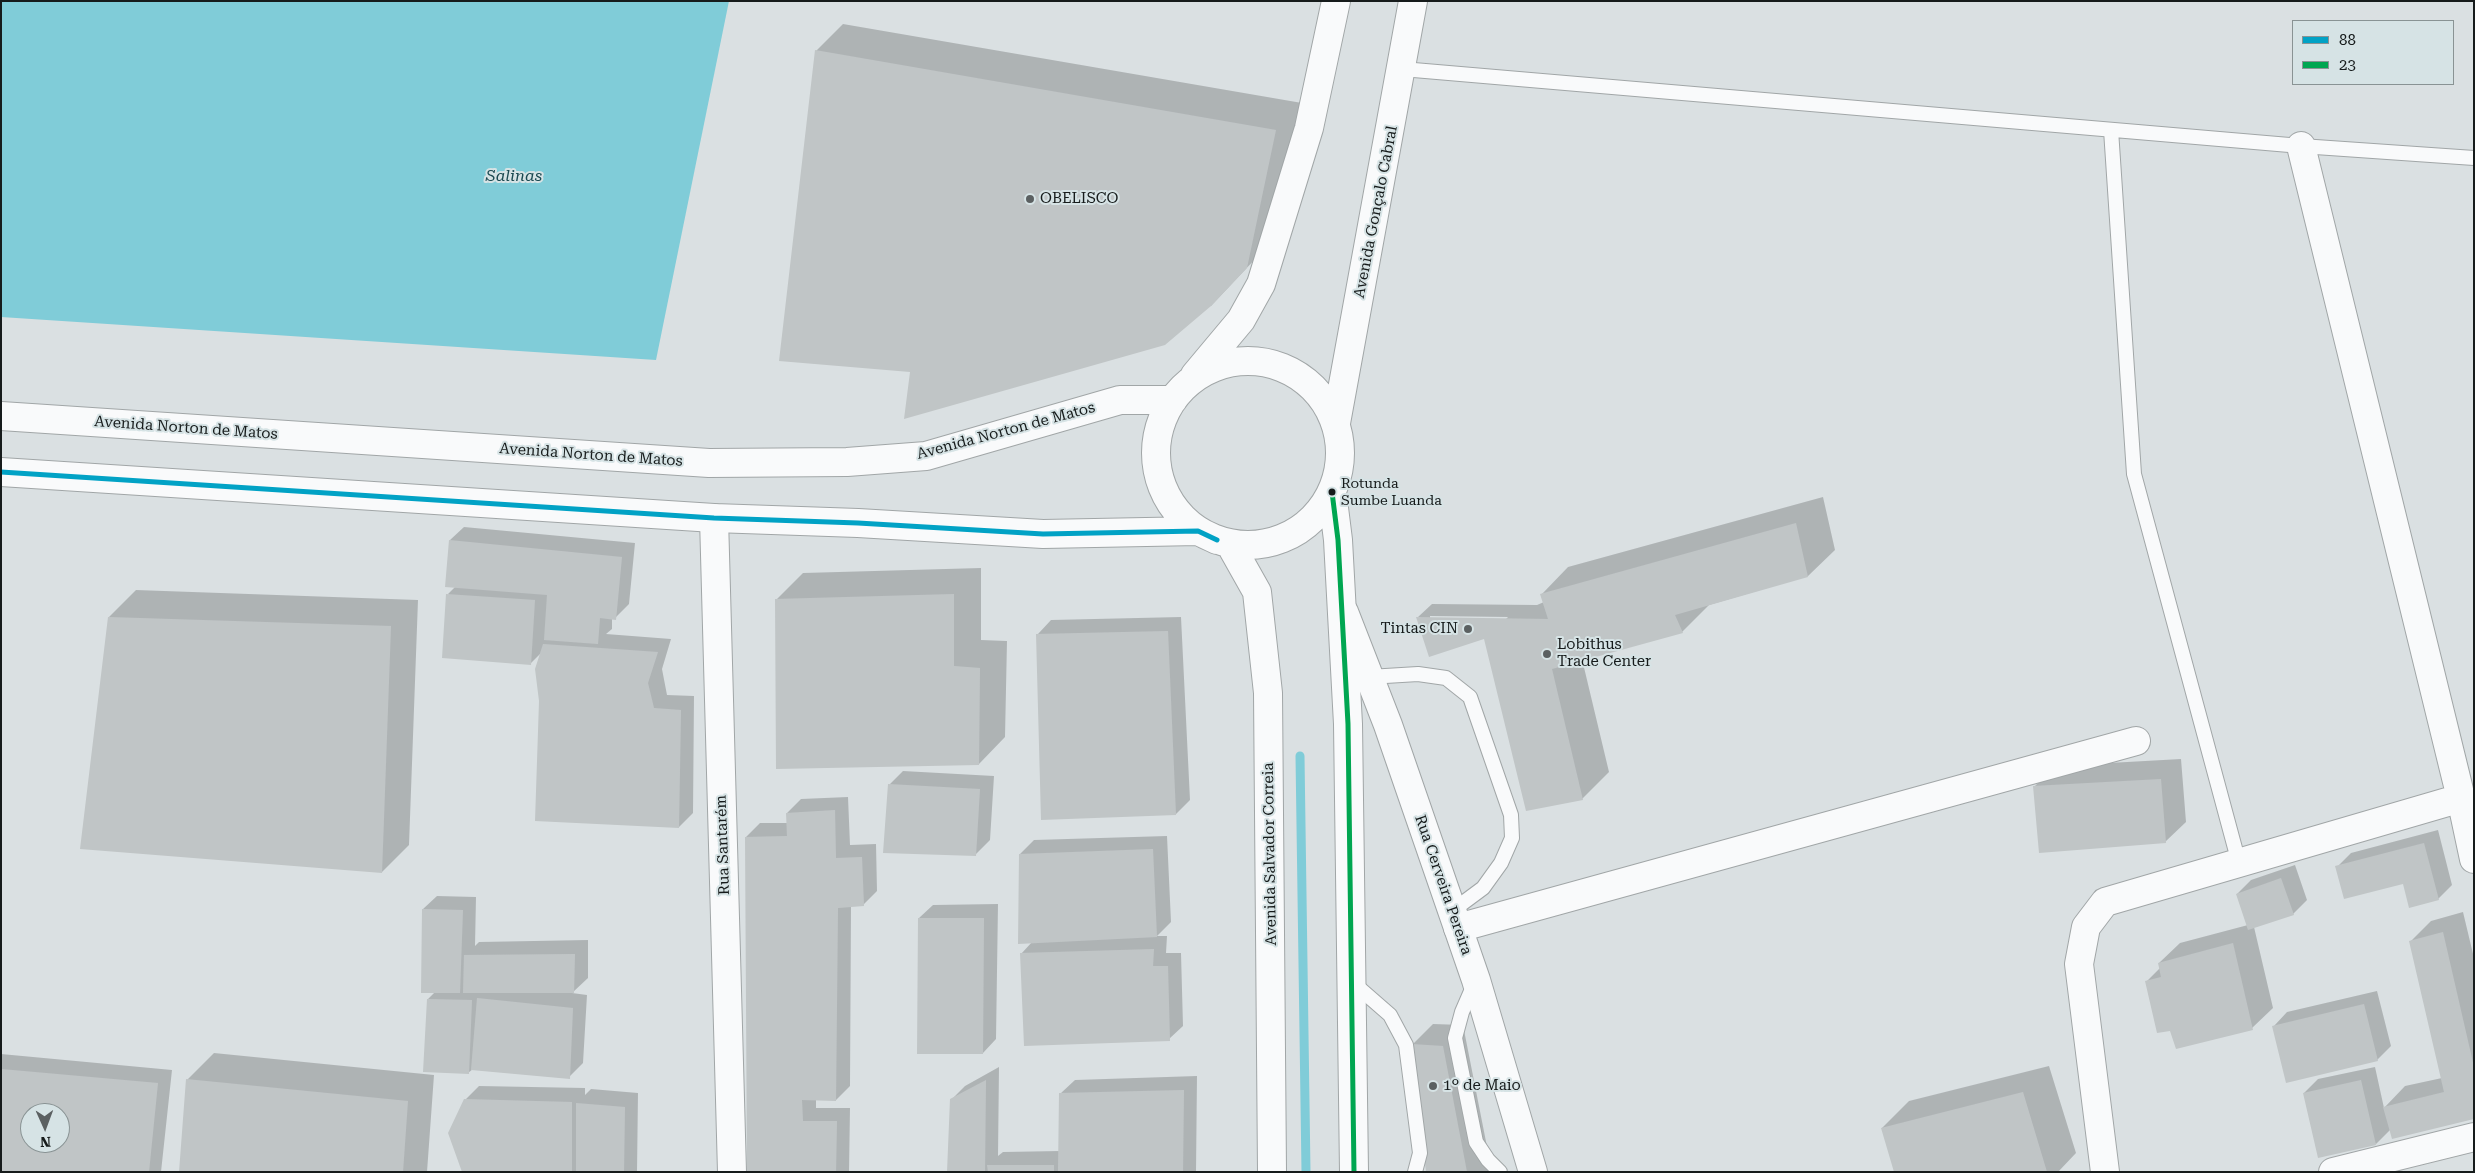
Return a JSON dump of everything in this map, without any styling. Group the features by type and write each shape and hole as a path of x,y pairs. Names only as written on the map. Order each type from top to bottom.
{"main road":[{"path":"1191,380 1206,371 1231,363 1258,361 1275,365 1306,380 1329,407 1336,423 1340,440 1341,458 1338,475 1332,492 1312,520 1298,531 1265,544 1230,544 1198,531 1172,505 1162,489 1157,471 1156,452 1163,416 1173,400 1241,320 1261,284 1309,128 1336,1"},
{"name":"Avenida Gonçalo Cabral","path":"1336,423 1413,1"},
{"path":"2301,146 2461,798 2474,859"},
{"name":"Avenida Norton de Matos","path":"1,416 708,463 847,462 926,456 1120,400 1173,400"},
{"path":"1,472 714,518 858,523 1043,534 1198,531"},
{"path":"1332,492 1338,540 1348,724 1354,1172"},
{"name":"Rua Santarém","path":"714,518 732,1172"},
{"name":"Avenida Salvador Correia","path":"1230,544 1257,592 1268,693 1272,1172"},
{"name":"Rua Cerveira Pereira","path":"1340,604 1369,677 1476,980 1533,1172"},
{"path":"1455,920 2136,741"},
{"path":"2105,1172 2079,964 2086,927 2105,902 2461,798"},
{"path":"2333,1172 2474,1137"}],"lane":[{"path":"1402,69 2301,146 2474,158"},
{"path":"2111,130 2134,474 2239,863"},
{"path":"1369,677 1418,674 1446,678 1470,696 1510,815 1512,838 1500,862 1483,888 1455,920"},
{"path":"1476,980 1462,1012 1455,1038 1476,1142 1488,1160 1500,1172"},
{"path":"1351,981 1390,1015 1406,1045 1420,1153 1415,1172"}],"water":[{"name":"Salinas","path":"1,1 729,1 656,360 1,317"}],"building":[{"name":"OBELISCO","path":"815,50 1276,130 1247,268 1211,306 1165,345 904,419 910,372 779,361"},
{"name":"Lobithus Trade Center","path":"1796,523 1808,577 1675,615 1683,633 1552,669 1583,800 1526,811 1484,639 1429,657 1416,617 1548,619 1540,594"},
{"path":"449,540 622,557 616,620 600,618 598,644 544,640 547,595 445,587"},
{"path":"446,594 535,600 531,665 442,658"},
{"path":"954,594 954,666 980,668 979,765 776,769 775,599"},
{"path":"108,617 391,626 382,873 80,849"},
{"path":"1168,631 1176,815 1041,820 1036,634"},
{"path":"543,644 658,652 648,683 654,708 681,710 679,828 535,821 539,701 535,669"},
{"path":"2161,779 2166,843 2039,853 2033,786"},
{"path":"888,784 980,789 976,856 883,853"},
{"path":"835,810 836,858 862,857 864,906 838,908 836,1101 802,1100 803,1121 837,1121 836,1172 747,1172 745,837 787,836 786,813"},
{"path":"2424,843 2439,900 2409,908 2403,884 2344,899 2335,866"},
{"path":"1153,849 1157,937 1018,944 1019,854"},
{"path":"2281,878 2294,915 2248,930 2236,894"},
{"path":"422,909 463,910 460,993 421,993"},
{"path":"918,918 984,918 983,1054 917,1054"},
{"path":"2443,932 2474,1067 2474,1119 2392,1139 2383,1107 2444,1092 2409,941"},
{"path":"2233,943 2253,1030 2176,1049 2170,1031 2157,1033 2145,981 2161,977 2158,963"},
{"path":"1154,949 1153,966 1168,966 1170,1041 1024,1046 1020,953"},
{"path":"575,954 574,993 463,993 464,955"},
{"path":"477,998 573,1008 570,1079 471,1070"},
{"path":"427,999 472,1000 469,1074 423,1072"},
{"path":"2364,1004 2378,1061 2286,1083 2272,1026"},
{"name":"1º de Maio","path":"1411,1044 1443,1046 1467,1172 1426,1172"},
{"path":"1,1069 158,1083 149,1172 1,1172"},
{"path":"186,1079 408,1101 403,1172 179,1172"},
{"path":"986,1080 985,1172 947,1172 950,1099"},
{"path":"2361,1080 2376,1145 2318,1158 2303,1093"},
{"path":"1184,1090 1183,1172 1058,1172 1059,1093"},
{"path":"2023,1092 2047,1172 1894,1172 1881,1128"},
{"path":"464,1099 572,1102 572,1172 462,1172 448,1133"},
{"path":"576,1103 625,1107 624,1172 576,1172"},
{"path":"987,1165 1054,1165 1054,1172 988,1172"}],"waterway":[{"path":"1300,756 1306,1172"}],"transit line":[{"name":"88","path":"1,472 714,518 858,523 1043,534 1198,531 1217,540"},
{"name":"23","path":"1332,492 1338,540 1348,724 1354,1172"}],"place":[{"name":"OBELISCO","path":"1030,199"},
{"name":"Rotunda Sumbe Luanda","path":"1332,492"},
{"name":"Tintas CIN","path":"1468,629"},
{"name":"Lobithus Trade Center","path":"1547,654"},
{"name":"1º de Maio","path":"1433,1086"}]}
